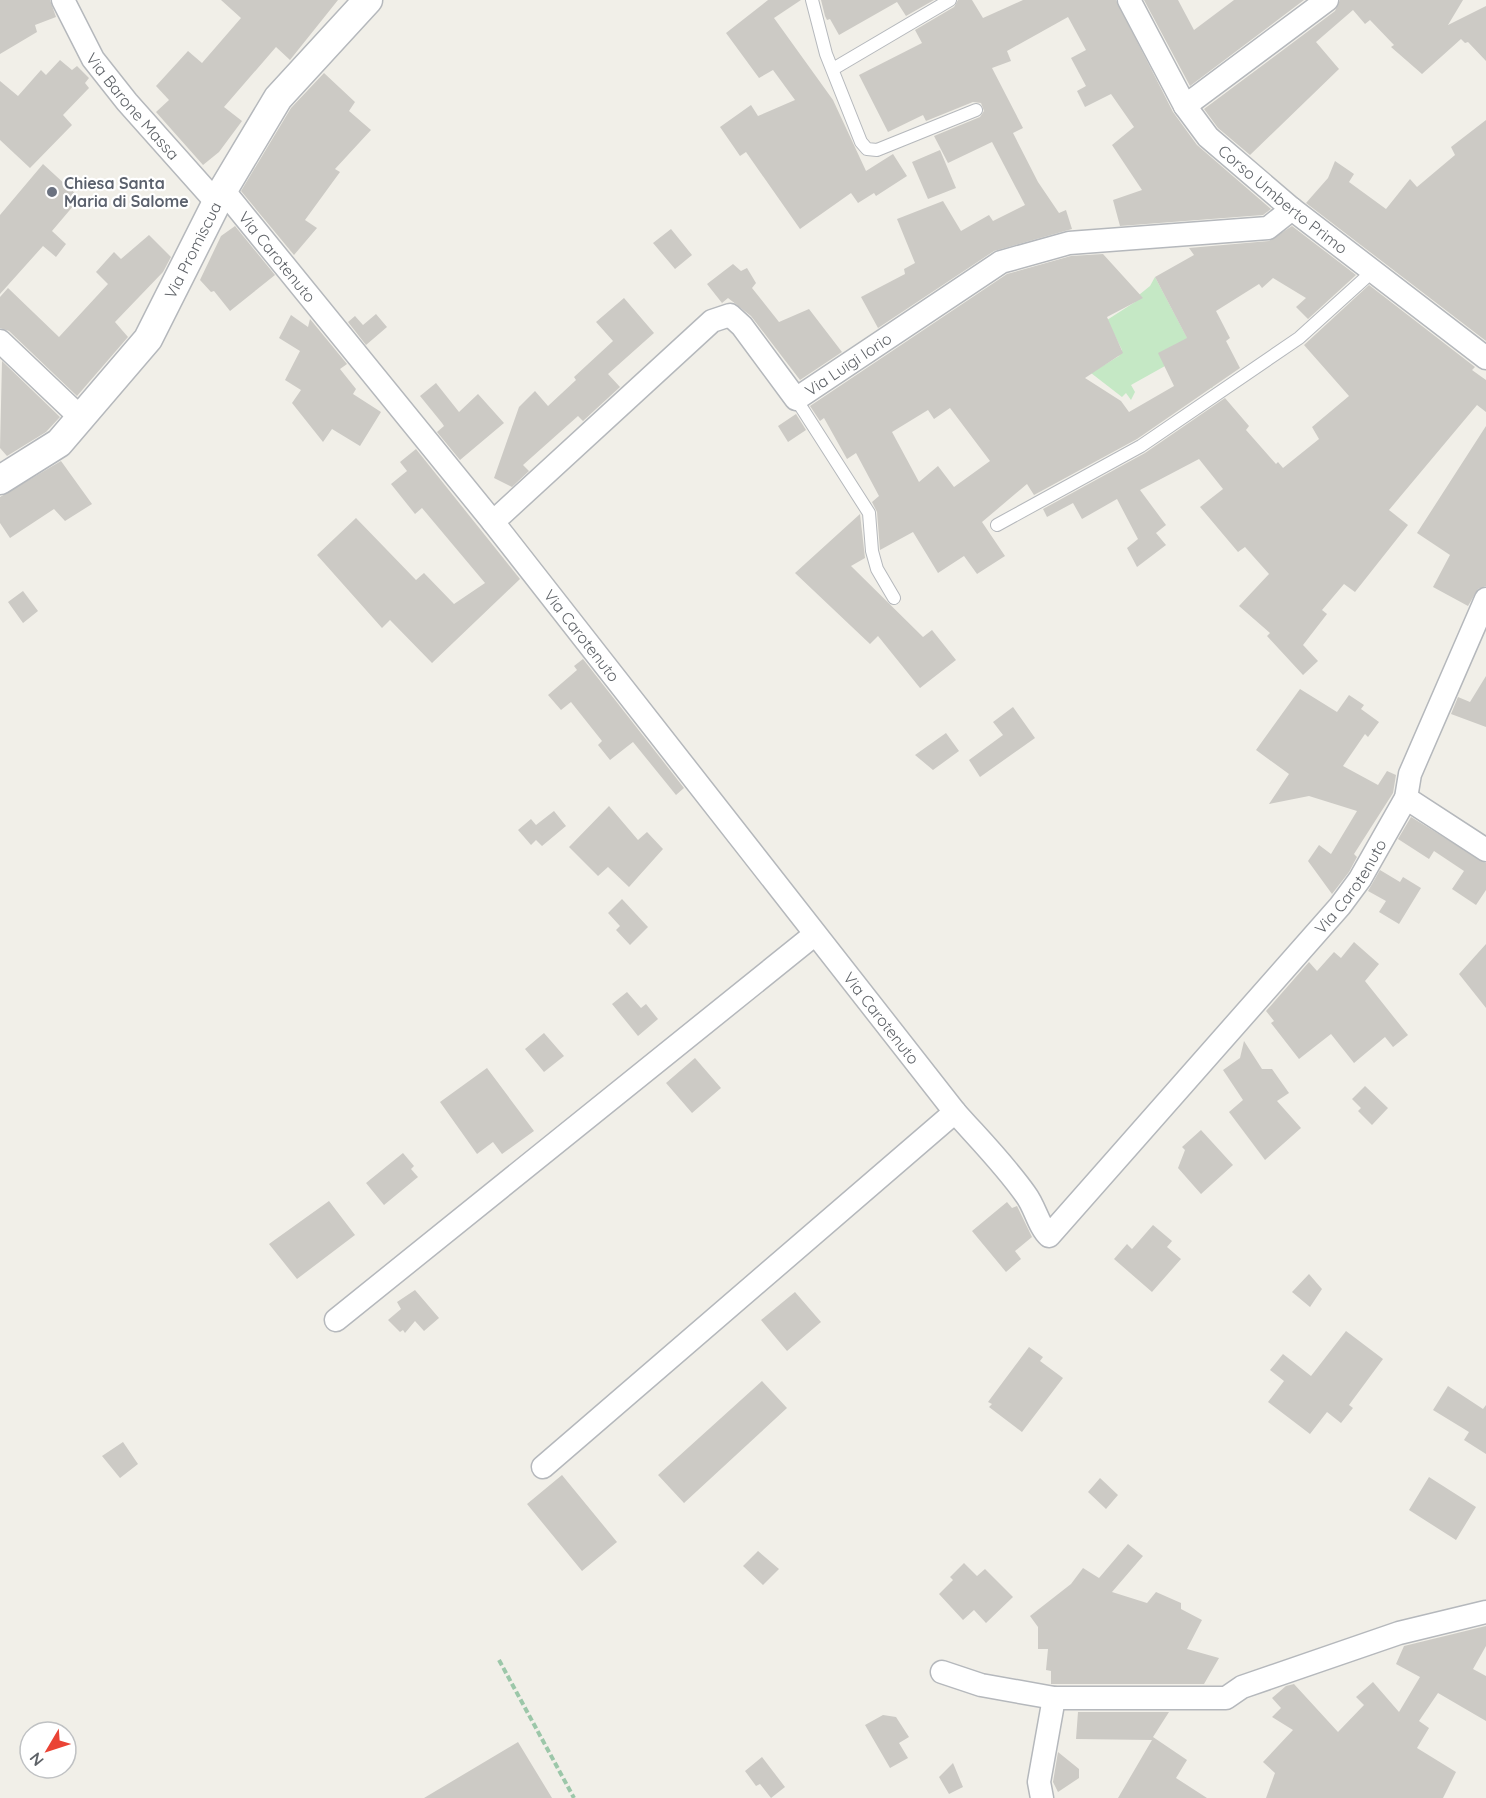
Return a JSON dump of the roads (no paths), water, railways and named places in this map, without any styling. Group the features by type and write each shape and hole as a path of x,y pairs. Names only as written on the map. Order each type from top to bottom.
{"street":[{"name":"Via Barone Massa","path":"63,0 93,59 127,102 220,196"},
{"name":"Via Promiscua","path":"0,480 59,443 148,339 220,196 278,98 368,0"},
{"name":"Corso Umberto Primo","path":"1129,0 1185,106 1208,137 1292,209 1486,358"},
{"path":"1185,106 1327,0"},
{"name":"Via Carotenuto","path":"220,196 493,522 814,935 955,1112 1026,1194 1039,1215 1043,1231 1049,1236 1340,906 1360,879 1406,798 1410,774 1486,599"},
{"name":"Via Luigi Iorio","path":"493,522 720,316 730,315 742,326 796,399 1001,262 1069,243 1268,228 1292,209"},
{"path":"0,341 81,418"},
{"path":"1406,798 1486,850"},
{"path":"336,1320 814,935"},
{"path":"543,1467 955,1112"},
{"path":"942,1672 981,1685 1054,1698 1226,1698 1242,1687 1399,1633 1486,1612"},
{"path":"1042,1798 1039,1782 1054,1698"}],"lane":[{"path":"813,0 826,54 861,142 867,149 877,150 976,110"},
{"path":"833,69 950,0"},
{"path":"997,525 1141,446 1299,338 1373,271"},
{"path":"796,399 869,513 875,560 894,598"}],"place":[{"name":"Chiesa Santa Maria di Salome","path":"52,192"}]}
